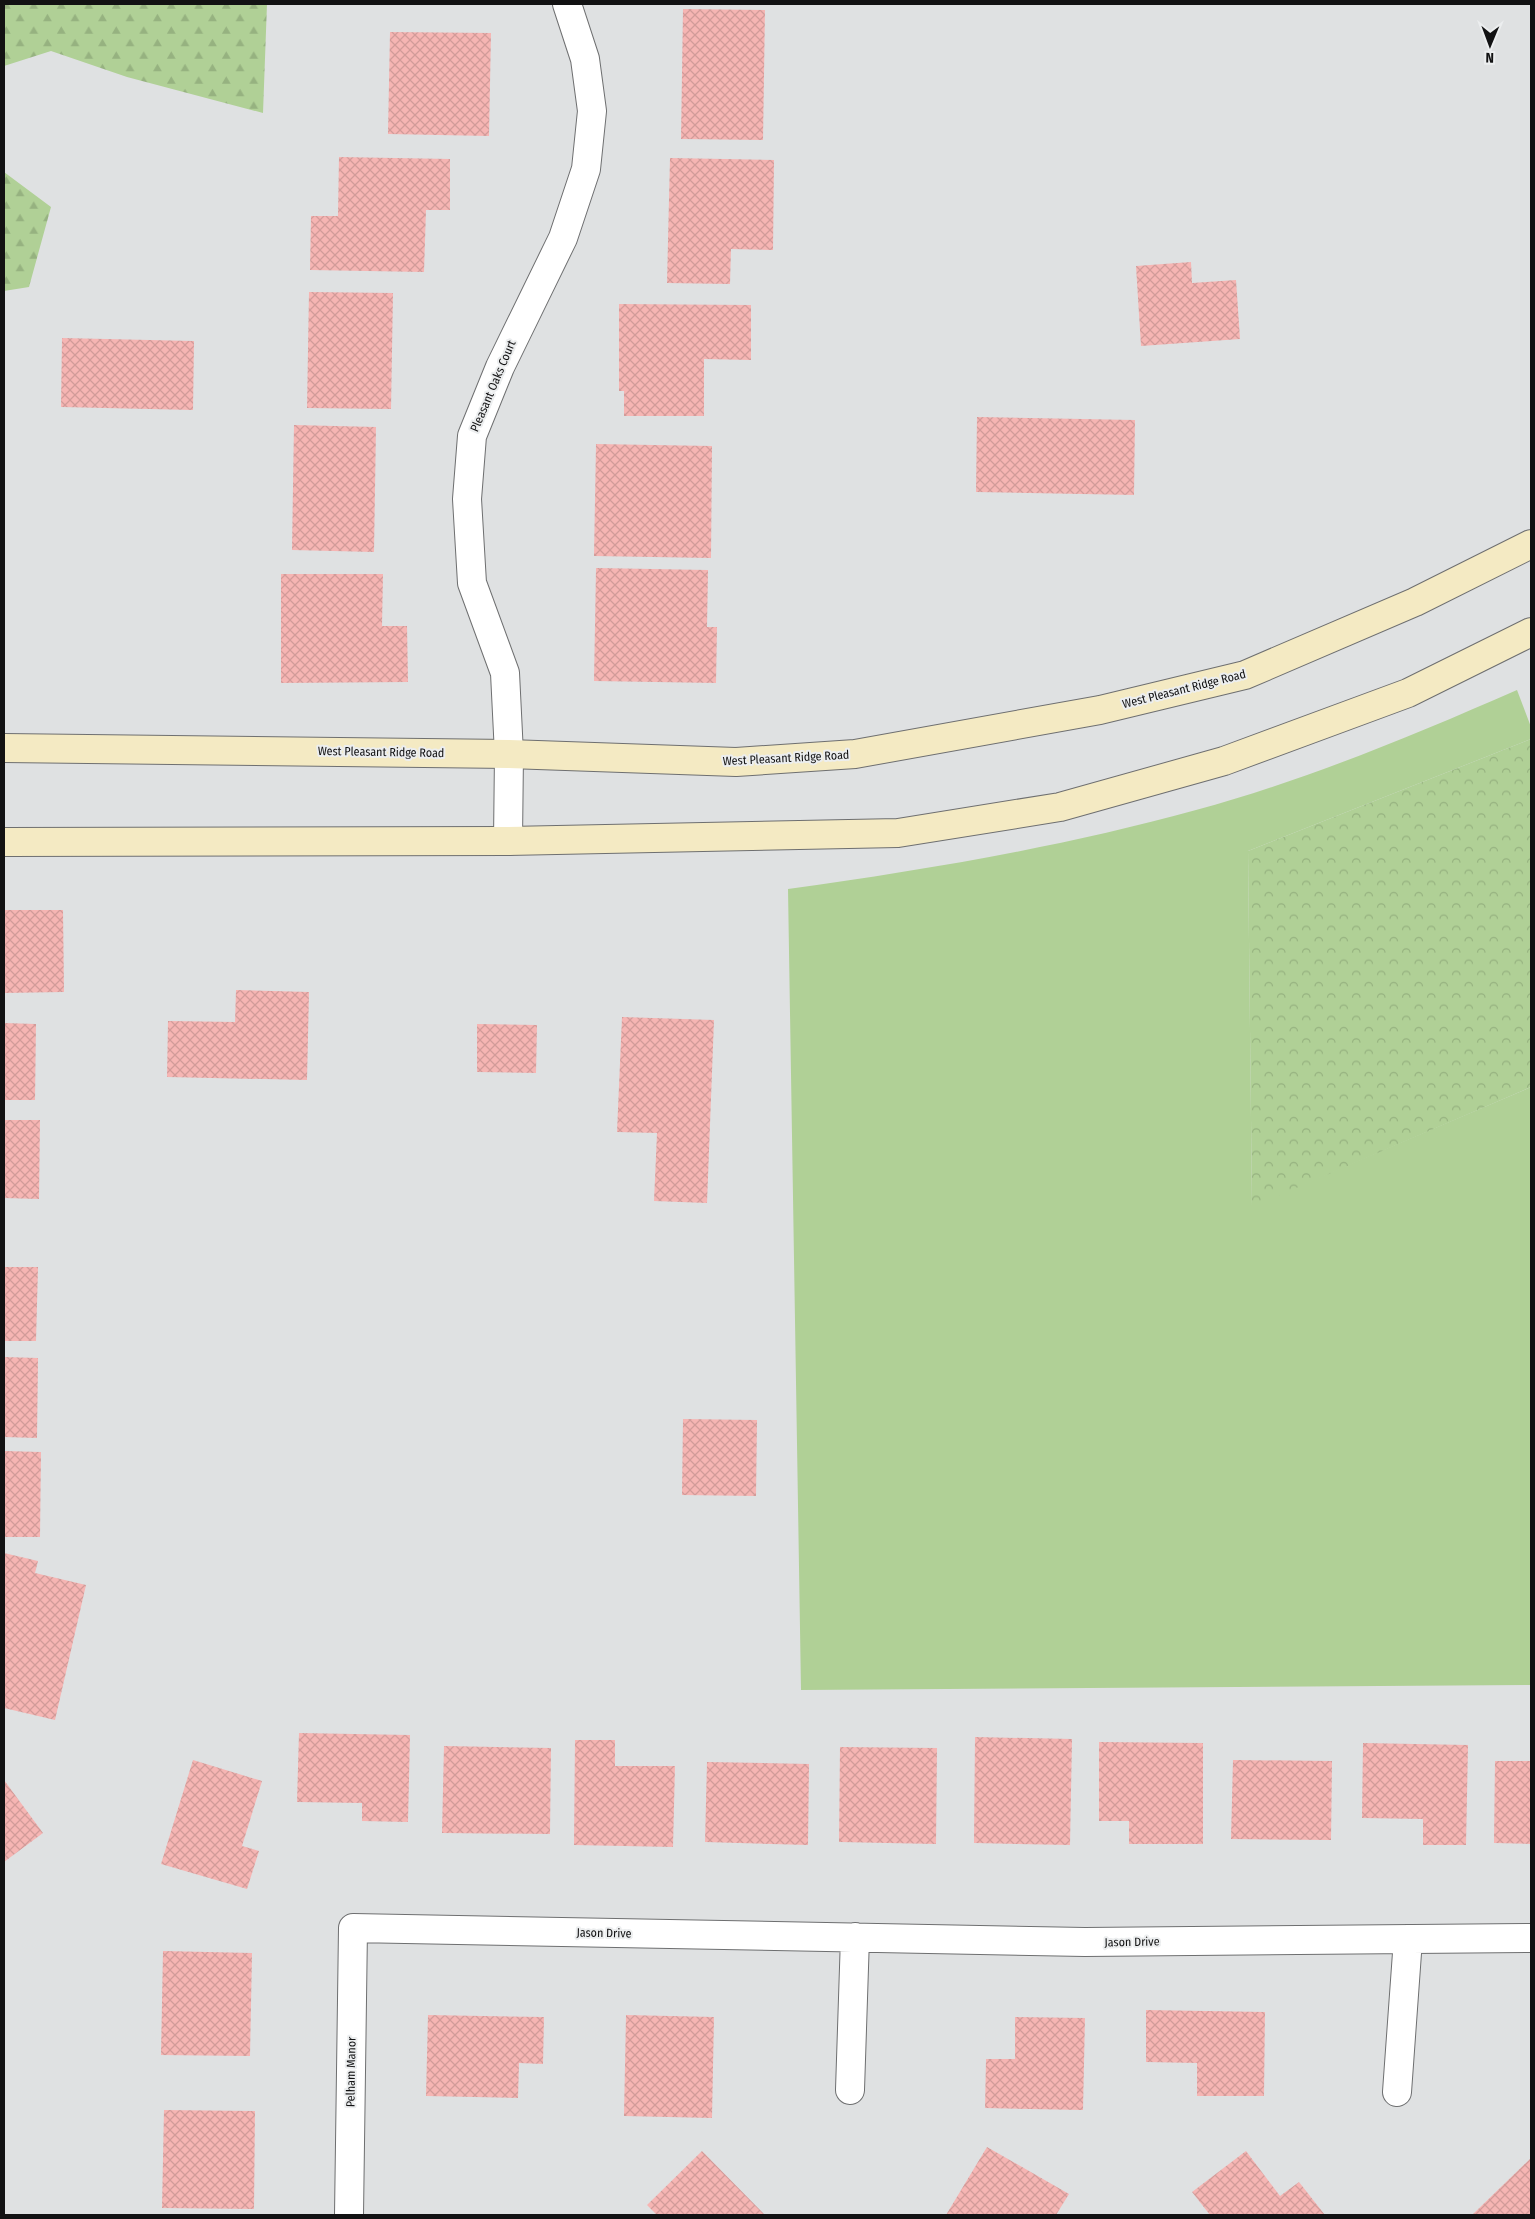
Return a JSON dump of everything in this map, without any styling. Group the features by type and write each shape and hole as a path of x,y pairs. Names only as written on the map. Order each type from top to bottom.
{"main road":[{"name":"West Pleasant Ridge Road","path":"4,748 509,754 736,762 855,754 1100,710 1245,675 1415,602 1531,544"},
{"path":"4,842 508,841 898,833 1060,807 1224,760 1408,693 1531,632"}],"street":[{"name":"Pleasant Oaks Court","path":"508,841 509,754 505,673 472,583 467,500 472,436 500,367 563,238 586,169 592,111 585,59 567,4"},
{"name":"Jason Drive","path":"353,1928 1085,1942 1531,1938"},
{"name":"Pelham Manor","path":"349,2215 353,1928"},
{"path":"850,2090 855,1937"},
{"path":"1397,2092 1408,1939"}],"green space":[{"path":"4,4 267,4 263,113 127,77 51,51 4,66"},
{"path":"4,172 51,207 29,287 4,291"},
{"path":"1517,690 1531,727 1531,739 1248,851 1252,1206 1531,1087 1531,1685 801,1690 788,889 891,874 993,856 1095,835 1196,810 1318,771 1438,724"},
{"path":"1531,739 1531,1087 1252,1207 1248,851"}],"building":[{"path":"683,9 765,10 763,140 681,139"},
{"path":"390,32 491,33 489,136 388,134"},
{"path":"339,157 450,159 450,210 426,210 424,272 310,270 311,216 338,216"},
{"path":"670,158 774,160 773,250 731,249 730,284 667,283"},
{"path":"1191,262 1192,283 1236,280 1240,339 1141,346 1136,266"},
{"path":"309,292 393,293 391,409 307,408"},
{"path":"619,304 751,305 751,360 704,359 704,416 624,416 624,391 619,391"},
{"path":"62,338 194,341 193,410 61,407"},
{"path":"977,417 1135,420 1134,495 976,492"},
{"path":"294,425 376,427 374,552 292,550"},
{"path":"596,444 712,446 711,558 594,556"},
{"path":"596,568 708,570 707,627 717,627 716,683 594,681"},
{"path":"281,574 383,574 382,626 407,626 408,682 281,683"},
{"path":"4,910 63,910 64,992 4,993"},
{"path":"236,990 309,992 307,1080 167,1077 168,1021 235,1022"},
{"path":"622,1017 714,1020 707,1203 654,1201 657,1133 617,1132"},
{"path":"4,1023 36,1024 35,1100 4,1100"},
{"path":"477,1024 537,1025 536,1073 477,1072"},
{"path":"4,1120 40,1120 39,1199 4,1198"},
{"path":"4,1267 38,1267 36,1341 4,1341"},
{"path":"4,1357 38,1358 37,1438 4,1437"},
{"path":"683,1419 757,1420 756,1496 682,1495"},
{"path":"4,1451 41,1452 40,1537 4,1537"},
{"path":"4,1553 38,1561 35,1573 86,1585 55,1720 4,1708"},
{"path":"299,1733 410,1735 408,1822 362,1821 362,1803 297,1802"},
{"path":"975,1737 1072,1739 1070,1845 974,1843"},
{"path":"575,1740 615,1740 615,1766 675,1766 673,1847 574,1845"},
{"path":"1099,1742 1203,1743 1203,1844 1129,1844 1129,1821 1099,1821"},
{"path":"1363,1743 1468,1745 1466,1845 1423,1845 1423,1819 1362,1818"},
{"path":"444,1746 551,1748 550,1834 442,1833"},
{"path":"840,1747 937,1748 936,1844 839,1842"},
{"path":"193,1760 262,1781 242,1846 259,1851 247,1889 161,1864"},
{"path":"1233,1760 1332,1761 1331,1840 1231,1839"},
{"path":"1495,1761 1531,1761 1531,1844 1494,1843"},
{"path":"707,1762 809,1764 808,1845 705,1842"},
{"path":"4,1780 43,1833 4,1862"},
{"path":"163,1951 252,1953 250,2056 161,2055"},
{"path":"1146,2010 1265,2012 1264,2096 1197,2096 1197,2063 1146,2062"},
{"path":"428,2015 544,2017 543,2064 519,2063 518,2098 426,2096"},
{"path":"626,2015 714,2017 712,2118 624,2116"},
{"path":"1015,2017 1085,2018 1083,2110 985,2108 986,2059 1015,2059"},
{"path":"164,2110 255,2111 254,2209 162,2208"},
{"path":"987,2147 1069,2194 1056,2215 946,2215"},
{"path":"702,2151 765,2215 657,2215 647,2205"},
{"path":"1246,2151 1280,2196 1299,2182 1325,2215 1210,2215 1192,2192"},
{"path":"1531,2158 1531,2215 1472,2215"}]}
